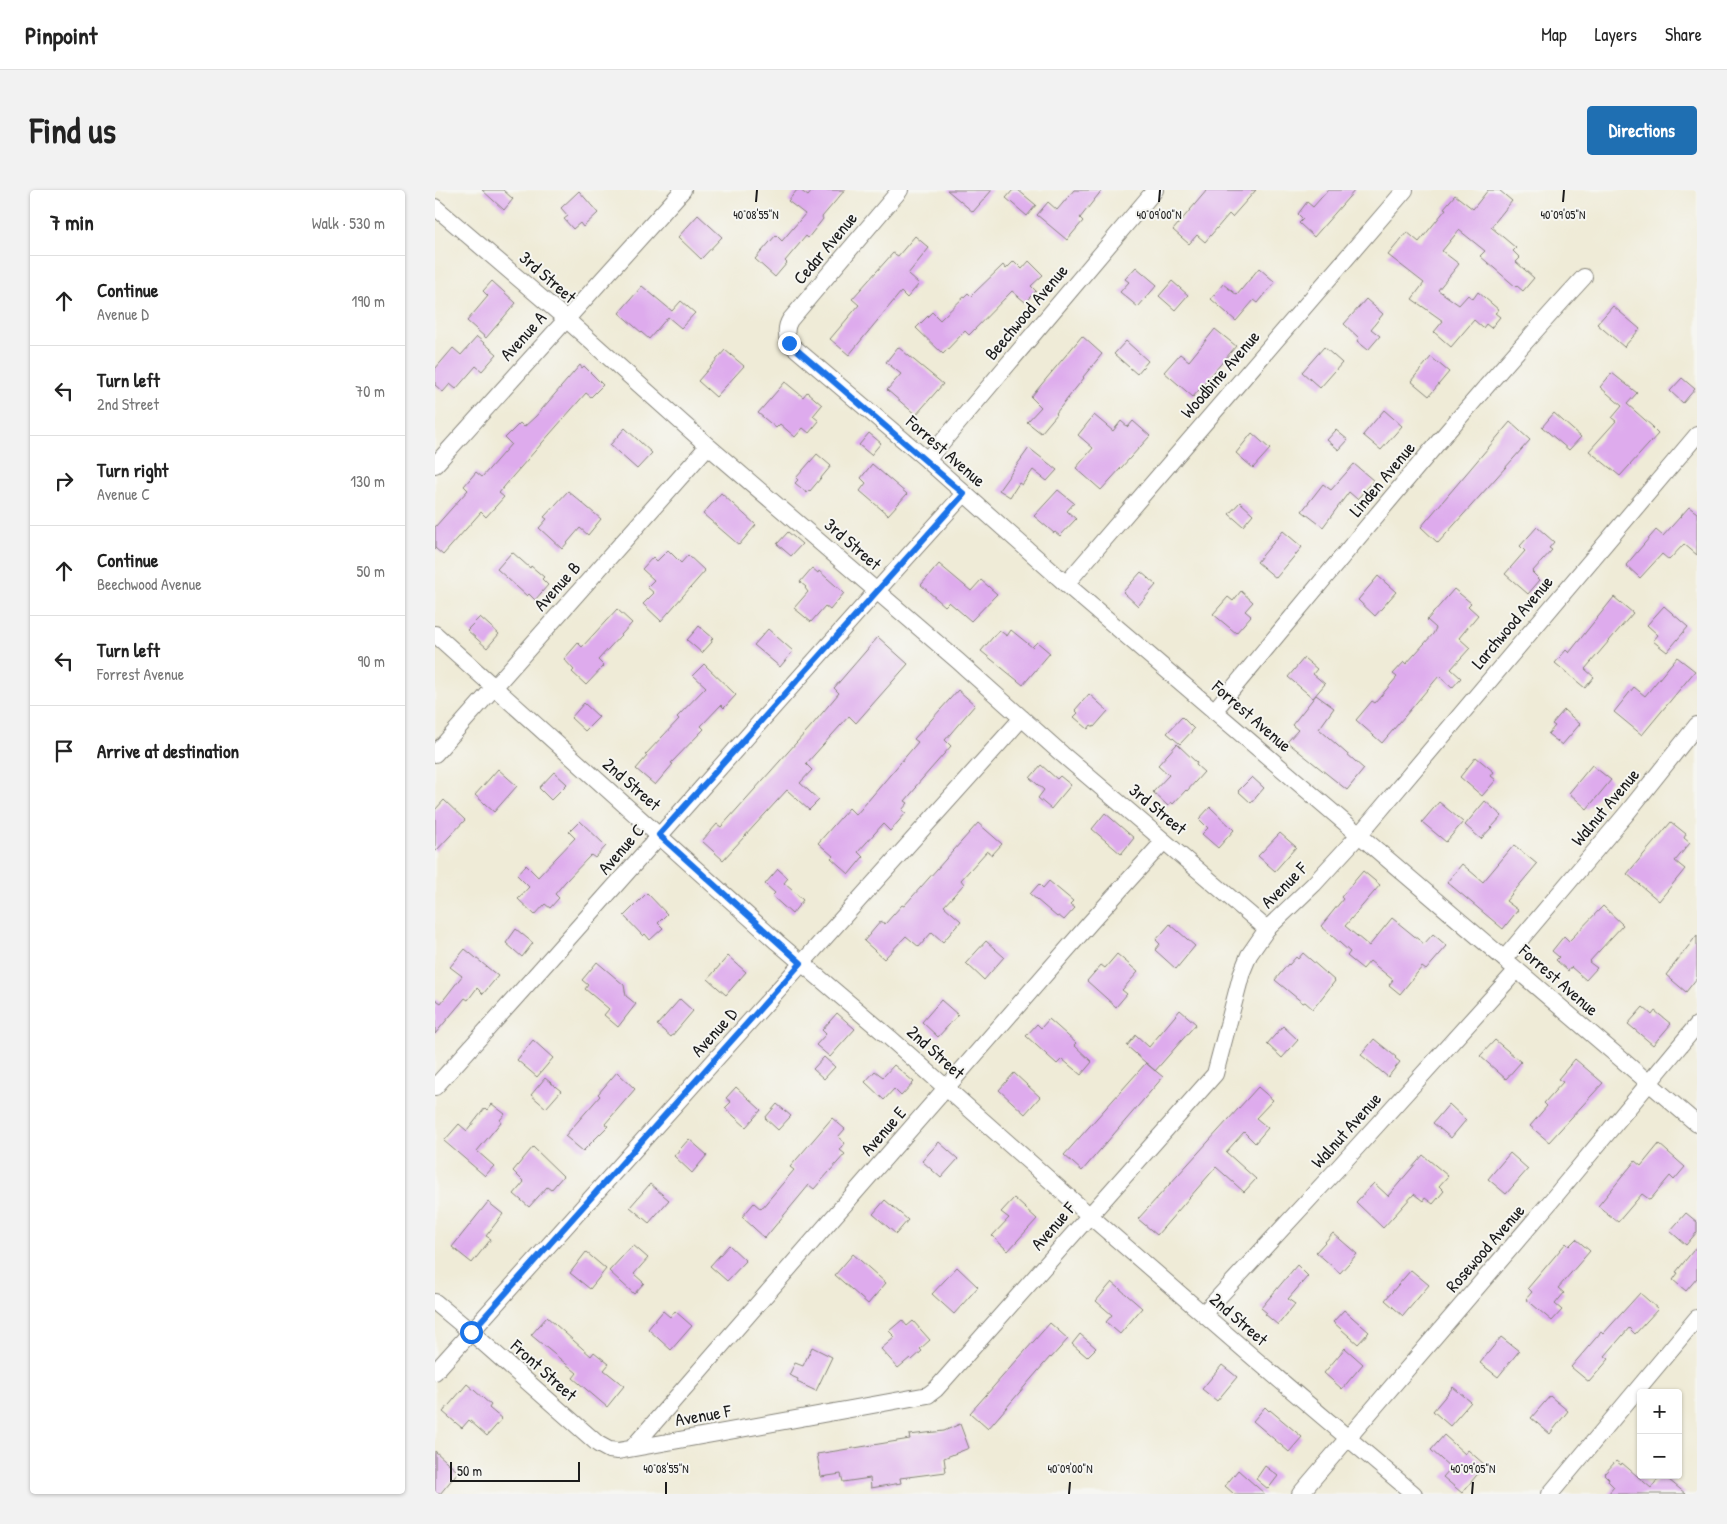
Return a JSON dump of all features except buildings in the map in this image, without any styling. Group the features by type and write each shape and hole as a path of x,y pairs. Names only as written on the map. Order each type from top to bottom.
{"street":[{"name":"Avenue A","path":"435,465 683,190"},
{"name":"Cedar Avenue","path":"786,334 787,325 790,320 900,190"},
{"name":"Beechwood Avenue","path":"927,460 1155,190"},
{"name":"Woodbine Avenue","path":"1066,584 1405,190"},
{"name":"3rd Street","path":"435,207 566,319 708,446 1267,929"},
{"name":"Linden Avenue","path":"1214,711 1528,337 1584,277"},
{"name":"Forrest Avenue","path":"786,334 789,343 927,460 1066,584 1697,1124"},
{"name":"Larchwood Avenue","path":"1359,835 1697,435"},
{"name":"Avenue B","path":"435,754 708,446"},
{"path":"876,590 964,494"},
{"name":"Avenue C","path":"435,1087 538,974 876,590"},
{"name":"2nd Street","path":"435,634 801,963 947,1088 1203,1314 1415,1494"},
{"name":"Avenue D","path":"435,1372 1022,718"},
{"name":"Walnut Avenue","path":"1504,959 1627,813 1697,725"},
{"name":"Avenue F","path":"633,1447 808,1418 928,1395 936,1389 1215,1074 1242,972 1249,955 1267,929 1314,884 1359,835"},
{"name":"Avenue E","path":"633,1447 1090,923 1164,841"},
{"name":"Walnut Avenue","path":"1203,1314 1339,1168 1517,970"},
{"name":"Rosewood Avenue","path":"1300,1494 1551,1201 1697,1025"},
{"name":"Front Street","path":"435,1302 598,1444 609,1450 618,1451 633,1447"},
{"path":"1550,1494 1697,1318"}],"route":[{"path":"471,1332 801,963 659,835 876,590 964,494 927,460 789,343"}]}
